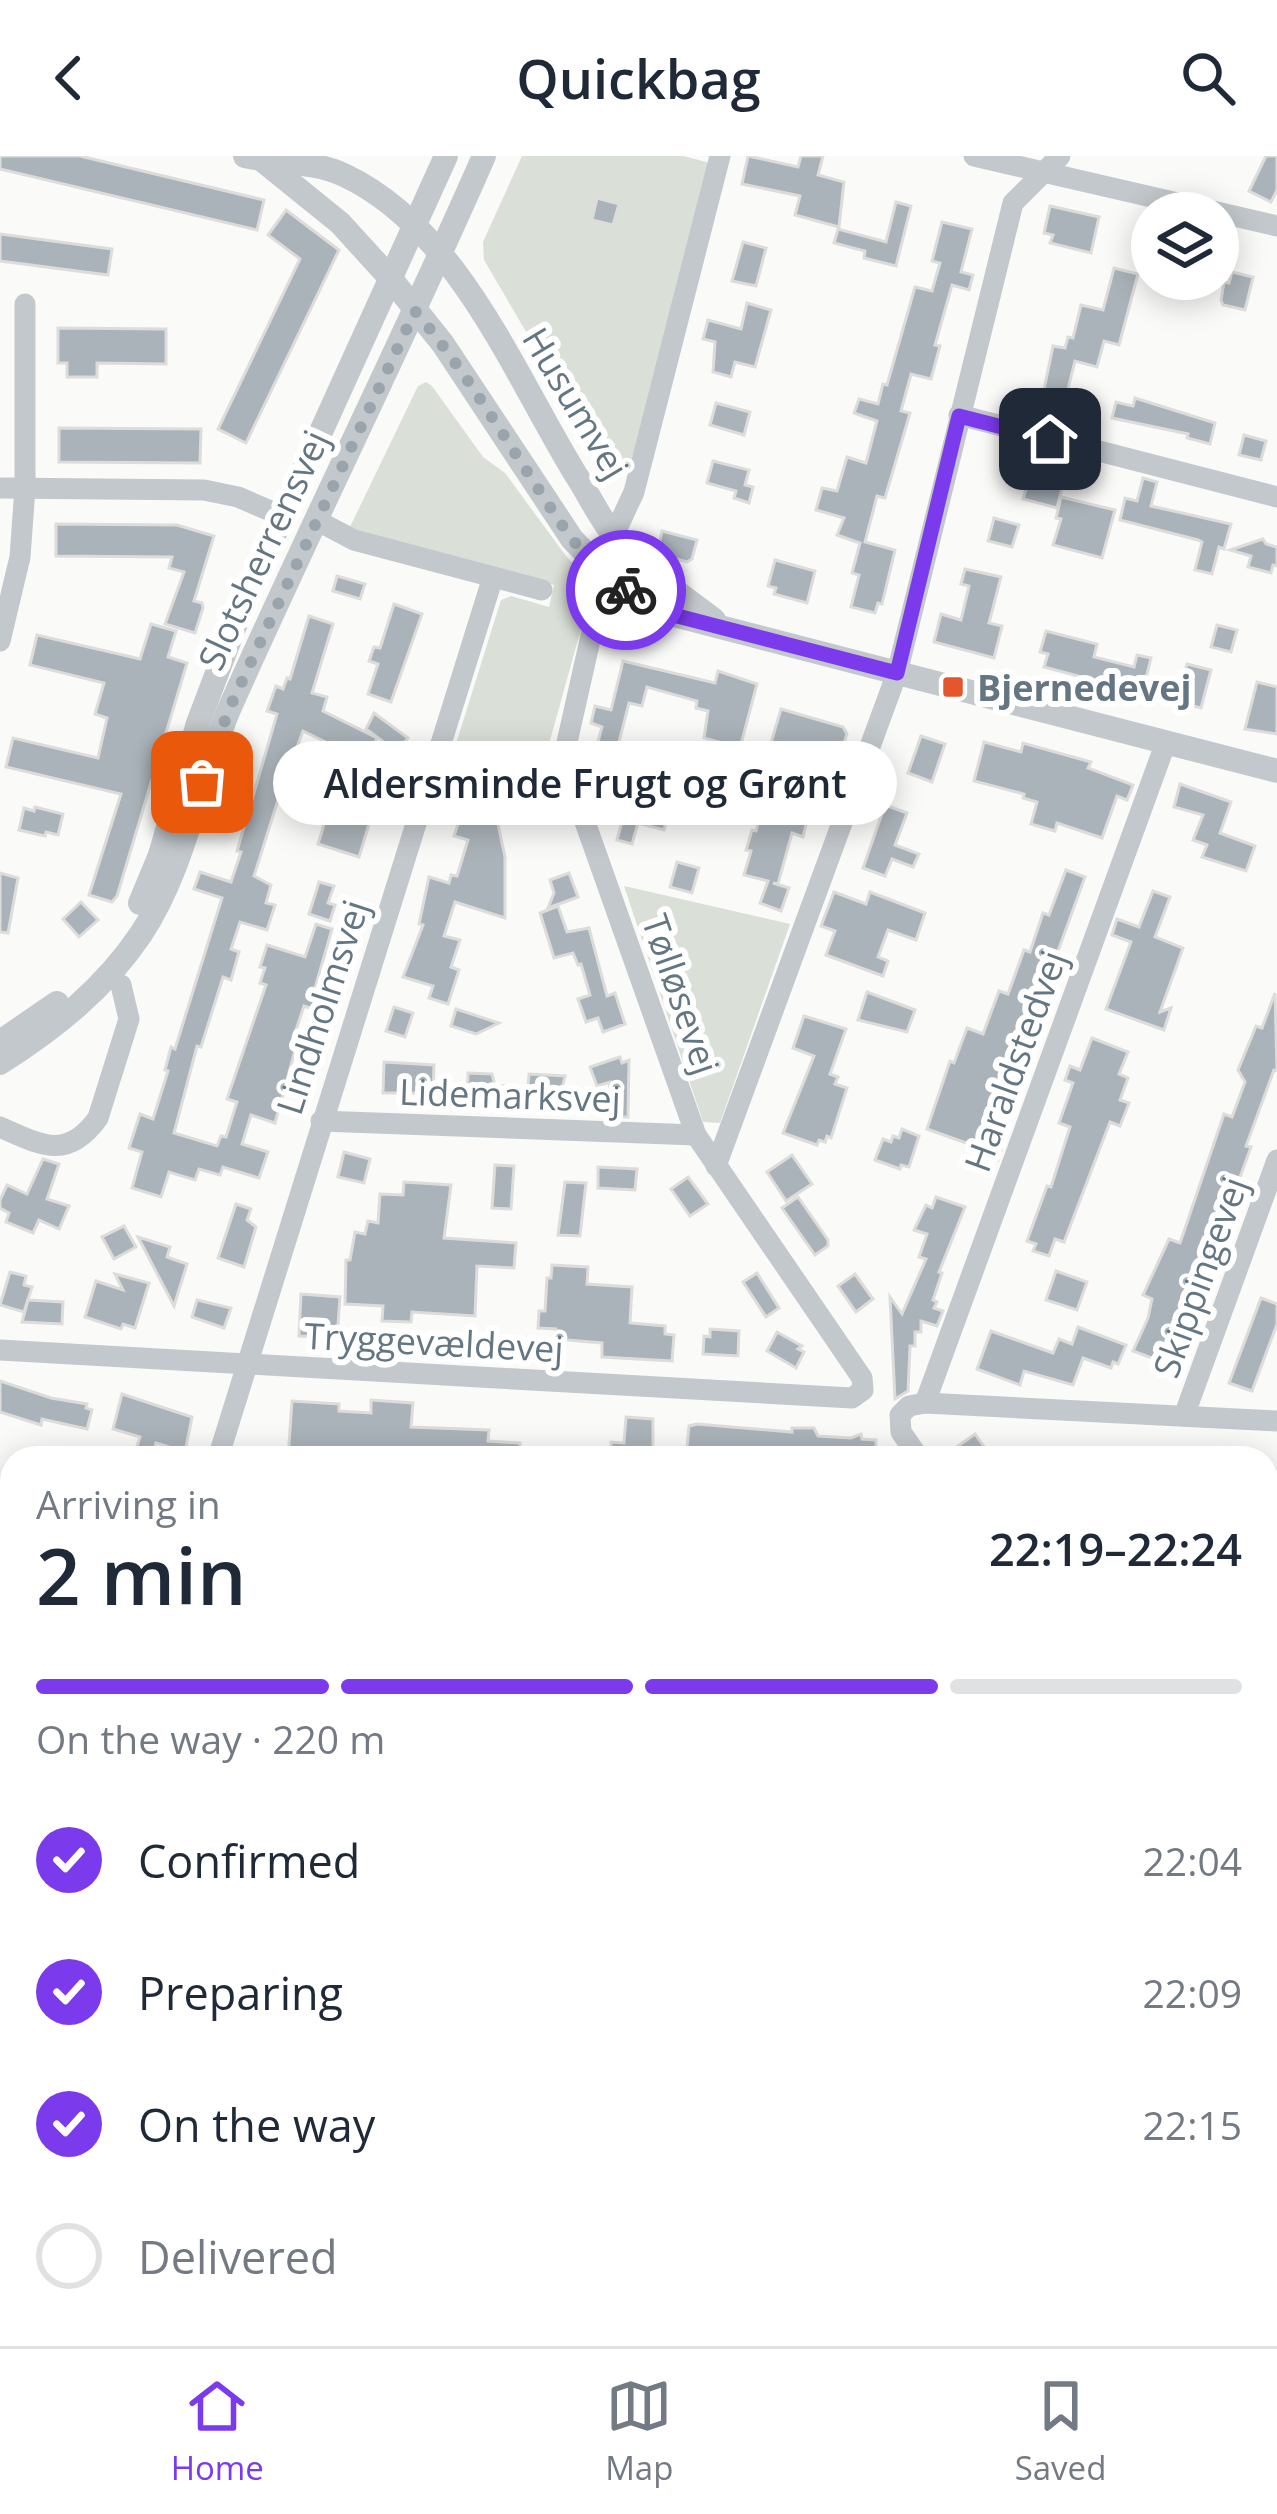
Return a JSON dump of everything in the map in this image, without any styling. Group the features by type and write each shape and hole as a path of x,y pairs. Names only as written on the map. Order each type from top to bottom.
{"street":[{"name":"Slotsherrensvej","path":"0,1042 44,1014 98,964 146,893 206,701 282,516 446,156"},
{"name":"Slotsherrensvej","path":"0,1063 58,1024 143,931 171,875 230,707 484,156"},
{"path":"614,536 634,492 720,156"},
{"path":"974,156 1052,164 1277,226"},
{"name":"Husumvej","path":"254,158 310,164 344,175 417,223 442,252 614,536 656,576 720,625"},
{"name":"Husumvej","path":"254,158 340,223 391,279 443,344 572,539 612,581 662,612 1277,771"},
{"path":"716,1166 897,673 1013,202 1052,164"},
{"path":"0,640 20,557 25,488 25,304"},
{"path":"959,416 1277,497"},
{"path":"0,488 204,490 238,497 282,516"},
{"path":"316,520 354,541 542,590"},
{"name":"Lindholmsvej","path":"221,1446 493,577"},
{"name":"Tølløsevej","path":"612,581 596,618 563,760 696,1135 862,1378 862,1390"},
{"name":"Haraldstedvej","path":"925,1403 1166,742"},
{"path":"0,1127 53,1147 78,1140 89,1131 98,1118 129,1019 121,985"},
{"name":"Lidemarksvej","path":"321,1121 696,1135"},
{"name":"Skippingevej","path":"1184,1416 1277,1160"},
{"name":"Tryggevældevej","path":"0,1350 852,1398 862,1390"},
{"path":"911,1446 901,1432 900,1415 909,1406 925,1403 1277,1421"}],"shaded area":[{"path":"522,156 683,156 710,163 628,473 612,478 484,260 483,242"},
{"path":"426,382 483,457 505,473 566,556 597,589 586,611 544,762 445,779 501,600 511,596 549,607 554,585 374,538 350,527 418,386"},
{"path":"624,886 790,924 720,1123 703,1122"}],"building":[{"path":"0,156 80,156 264,200 257,230 0,169"},
{"path":"748,156 798,167 801,156 823,156 818,175 844,182 839,227 795,215 800,196 742,184"},
{"path":"1266,156 1277,156 1277,190 1271,202 1249,191"},
{"path":"597,198 619,204 613,225 592,220"},
{"path":"896,202 911,206 896,266 864,258 865,251 834,243 838,229 886,242"},
{"path":"1050,206 1099,217 1091,253 1050,243 1053,235 1044,233"},
{"path":"286,210 339,250 246,443 218,429 300,259 268,235"},
{"path":"942,222 972,229 961,272 973,275 969,290 952,285 931,379 911,374 901,411 910,413 885,498 877,496 865,542 895,550 882,604 878,603 875,613 851,607 859,575 852,573 860,543 837,535 844,518 816,510 822,488 837,491 847,457 866,463 877,421 854,413 859,399 878,404 915,287 932,291 940,263 932,261"},
{"path":"0,234 112,249 108,275 0,261"},
{"path":"743,242 766,248 756,286 732,281"},
{"path":"1114,268 1131,272 1131,300 1119,345 1104,341 1097,367 1075,361 1067,393 1089,399 1084,417 1040,409 1053,346 1065,348 1068,337 1073,338 1081,305 1103,310"},
{"path":"1239,274 1253,277 1245,310 1223,305 1221,300 1239,300"},
{"path":"747,303 771,310 755,367 735,362 731,377 713,372 715,342 703,339 708,320 741,329"},
{"path":"58,328 166,329 166,364 97,363 97,377 67,377 67,363 58,363"},
{"path":"1135,398 1215,423 1210,444 1187,438 1188,434 1112,418 1116,402 1133,406"},
{"path":"716,403 750,412 744,435 710,425"},
{"path":"59,428 201,429 200,463 59,462"},
{"path":"1244,435 1266,441 1261,460 1239,455"},
{"path":"713,461 749,470 745,485 753,487 749,503 734,498 736,491 707,483"},
{"path":"1042,466 1066,472 1057,508 1023,499 1028,482 1038,484"},
{"path":"1143,478 1157,482 1151,506 1231,524 1212,574 1195,570 1202,542 1120,520 1125,498 1137,501"},
{"path":"1061,497 1115,510 1102,558 1053,545 1061,519 1056,518"},
{"path":"994,518 1019,525 1012,547 988,541"},
{"path":"56,524 177,525 214,536 194,601 203,608 195,633 165,624 184,572 169,568 172,557 56,556"},
{"path":"662,531 697,540 692,559 687,562 663,555 665,551 658,549"},
{"path":"1263,539 1277,547 1277,566 1273,565 1271,573 1248,567 1251,556 1230,550"},
{"path":"775,560 815,571 807,603 774,594 776,588 768,586"},
{"path":"965,569 1001,577 989,623 1002,626 994,658 934,642 941,614 961,620 969,586 961,584"},
{"path":"337,576 365,584 360,599 333,591"},
{"path":"394,604 422,614 391,702 368,694 378,664 369,661 374,647 380,648"},
{"path":"309,616 333,624 312,693 327,697 323,711 377,738 359,776 380,783 373,811 359,857 318,844 346,752 303,731 290,766 315,772 292,784 284,781 254,876 271,885 266,903 275,905 267,930 240,922 231,949 239,952 231,980 223,977 201,1047 197,1046 174,1133 217,1146 221,1136 226,1137 237,1102 227,1099 266,985 260,983 265,968 260,967 267,945 305,957 316,924 332,929 315,988 320,989 313,1009 304,1006 275,1123 251,1115 242,1144 268,1152 259,1178 223,1167 220,1175 199,1169 195,1180 169,1172 161,1197 132,1188 142,1152 129,1148 140,1114 153,1119 171,1047 175,1049 222,898 194,889 200,872 231,882 277,714 267,711 276,686 283,689 290,679"},
{"path":"151,624 176,631 168,657 187,663 112,902 89,895 121,794 6,767 13,738 98,758 107,718 95,714 104,683 30,665 37,635 140,659"},
{"path":"1217,625 1237,630 1231,652 1211,647"},
{"path":"1046,631 1097,644 1094,657 1134,667 1137,655 1151,658 1148,694 1114,689 1111,702 1093,697 1097,681 1044,667 1048,654 1040,652"},
{"path":"623,661 715,683 718,671 757,684 740,748 704,738 708,711 696,708 697,701 647,687 642,706 629,703 619,742 623,743 617,764 637,770 631,793 602,786 603,766 592,763 602,727 591,723 595,706 611,710"},
{"path":"1187,664 1211,670 1201,708 1177,702"},
{"path":"1257,682 1277,687 1277,734 1245,729"},
{"path":"781,709 843,727 847,734 833,776 819,771 803,837 792,833 778,884 773,883 789,888 781,911 760,903 768,881 744,875 751,851 746,850 768,783 775,785 788,748 771,743"},
{"path":"374,713 408,738 397,752 366,729"},
{"path":"921,736 945,744 932,782 908,773"},
{"path":"984,742 1021,752 1023,743 1091,762 1088,768 1133,785 1127,800 1117,796 1102,838 1057,823 1055,831 1031,824 1037,802 974,781"},
{"path":"517,770 519,784 538,782 541,806 502,811 497,772"},
{"path":"1180,784 1231,802 1220,833 1255,846 1246,871 1202,857 1207,845 1193,840 1203,815 1174,807"},
{"path":"628,799 669,809 664,830 638,823 632,844 617,840"},
{"path":"466,800 473,816 498,824 505,857 505,918 455,902 444,936 460,940 451,967 459,970 448,1004 429,998 433,986 403,977 423,925 419,924 429,877 449,883 451,875 457,876 468,840 454,836"},
{"path":"885,805 907,813 895,845 919,854 913,867 892,859 885,876 863,868"},
{"path":"35,807 63,814 58,835 19,830 24,808 34,811"},
{"path":"677,862 699,868 692,893 670,887"},
{"path":"1066,870 1085,877 1054,962 1044,959 1032,993 1038,995 1023,1035 1029,1037 1003,1109 1009,1111 998,1142 1003,1144 998,1160 927,1129 950,1061 954,1063 967,1028 983,1034 999,991 1008,994 1043,913 1049,915"},
{"path":"0,873 18,878 8,933 0,932"},
{"path":"569,873 578,897 548,908 554,893 550,880"},
{"path":"319,882 334,886 328,903 335,905 330,921 309,914"},
{"path":"1153,891 1170,897 1155,937 1183,948 1160,1012 1171,1008 1164,1030 1106,1009 1131,942 1112,935 1117,919 1139,927"},
{"path":"834,892 866,904 870,892 925,913 916,940 888,930 878,957 888,961 883,976 826,955 835,931 821,926"},
{"path":"81,902 98,920 79,937 63,919"},
{"path":"558,906 567,932 589,928 607,996 615,993 625,1024 603,1032 598,1018 586,1022 578,999 590,995 581,964 573,953 554,958 540,913"},
{"path":"867,992 915,1010 907,1032 858,1020"},
{"path":"1275,993 1277,1071 1246,1146 1251,1147 1212,1254 1200,1261 1206,1263 1168,1364 1133,1351 1152,1299 1143,1295 1169,1239 1180,1243 1224,1114 1232,1117 1245,1082 1238,1070"},
{"path":"394,1007 413,1013 405,1037 386,1031"},
{"path":"456,1009 499,1023 476,1034 451,1026"},
{"path":"804,1016 846,1029 830,1074 838,1077 835,1084 847,1088 831,1138 817,1145 783,1133 814,1056 793,1048"},
{"path":"1092,1038 1128,1052 1119,1074 1128,1078 1120,1100 1129,1103 1120,1126 1110,1122 1064,1242 1055,1239 1049,1256 1033,1251 1036,1244 1027,1241 1070,1127 1059,1123 1073,1083 1065,1080 1070,1066 1080,1070"},
{"path":"620,1057 622,1063 629,1060 628,1117 607,1117 610,1082 597,1086 590,1067"},
{"path":"384,1062 434,1065 433,1093 383,1093"},
{"path":"468,1073 492,1074 495,1085 514,1087 513,1102 467,1099"},
{"path":"529,1074 565,1076 559,1101 527,1099"},
{"path":"902,1129 919,1136 909,1167 901,1165 900,1169 875,1160 883,1139 899,1138"},
{"path":"344,1152 370,1159 364,1183 338,1177"},
{"path":"792,1155 812,1184 786,1201 767,1172"},
{"path":"43,1159 59,1164 47,1199 69,1206 59,1229 39,1220 33,1233 6,1222 9,1213 0,1208 0,1200 7,1185 27,1194"},
{"path":"495,1165 514,1166 511,1209 492,1208"},
{"path":"598,1167 637,1169 635,1190 598,1188"},
{"path":"688,1177 708,1204 690,1216 671,1189"},
{"path":"404,1182 451,1185 444,1238 516,1243 514,1268 477,1266 475,1316 412,1312 411,1322 382,1321 383,1306 345,1304 346,1260 350,1260 355,1232 365,1234 368,1221 378,1223 380,1194 403,1195"},
{"path":"565,1182 586,1183 580,1236 558,1235"},
{"path":"798,1197 828,1240 828,1246 815,1255 782,1208"},
{"path":"936,1197 965,1207 933,1300 937,1302 934,1308 943,1311 937,1326 921,1321 921,1332 915,1332 908,1391 895,1399 890,1297 902,1314 926,1259 919,1257 927,1234 914,1230 926,1205 932,1208"},
{"path":"236,1204 251,1209 247,1220 256,1227 244,1267 218,1258"},
{"path":"124,1226 136,1247 114,1259 102,1237"},
{"path":"138,1237 170,1247 167,1257 187,1264 174,1306"},
{"path":"552,1265 588,1267 587,1284 632,1287 630,1323 665,1326 665,1334 674,1335 672,1361 602,1357 602,1343 555,1339 556,1329 538,1328"},
{"path":"1056,1271 1087,1282 1077,1310 1046,1300"},
{"path":"10,1272 26,1276 24,1285 32,1287 24,1312 0,1305"},
{"path":"757,1273 779,1308 766,1317 743,1282"},
{"path":"115,1274 149,1283 135,1328 123,1324 121,1329 85,1317 96,1281 123,1290"},
{"path":"855,1274 873,1299 856,1312 838,1286"},
{"path":"301,1294 340,1297 337,1338 299,1336"},
{"path":"1261,1298 1277,1304 1277,1324 1252,1391 1229,1383"},
{"path":"28,1300 63,1302 62,1324 22,1322"},
{"path":"197,1300 231,1308 224,1328 192,1317"},
{"path":"1078,1327 1126,1345 1118,1364 1113,1362 1111,1368 1083,1358 1073,1385 1024,1371 1020,1385 977,1369 991,1331 1053,1353 1059,1339 1072,1344"},
{"path":"710,1329 739,1331 738,1356 703,1354 704,1336 710,1337"},
{"path":"777,1332 802,1346 796,1368 767,1351"},
{"path":"0,1381 87,1404 92,1410 87,1429 42,1419 41,1425 0,1412"},
{"path":"122,1394 192,1417 186,1446 137,1446 140,1437 113,1429"},
{"path":"371,1400 413,1403 411,1427 489,1430 488,1441 520,1446 289,1446 292,1401 339,1404 339,1411 371,1413"},
{"path":"626,1417 653,1419 653,1446 611,1446 611,1442 624,1443"},
{"path":"689,1426 792,1432 792,1428 814,1428 818,1436 861,1434 862,1439 876,1440 876,1446 687,1446"},
{"path":"975,1434 984,1446 958,1446"}],"way so far":[{"path":"202,782 230,707 415,311 443,344 572,539 626,590"}],"place":[{"name":"Bjernedevej","path":"953,687"},
{"name":"Aldersminde Frugt og Grønt","path":"202,782"}],"route":[{"path":"626,590 662,612 897,673 959,416 1050,439"}]}
